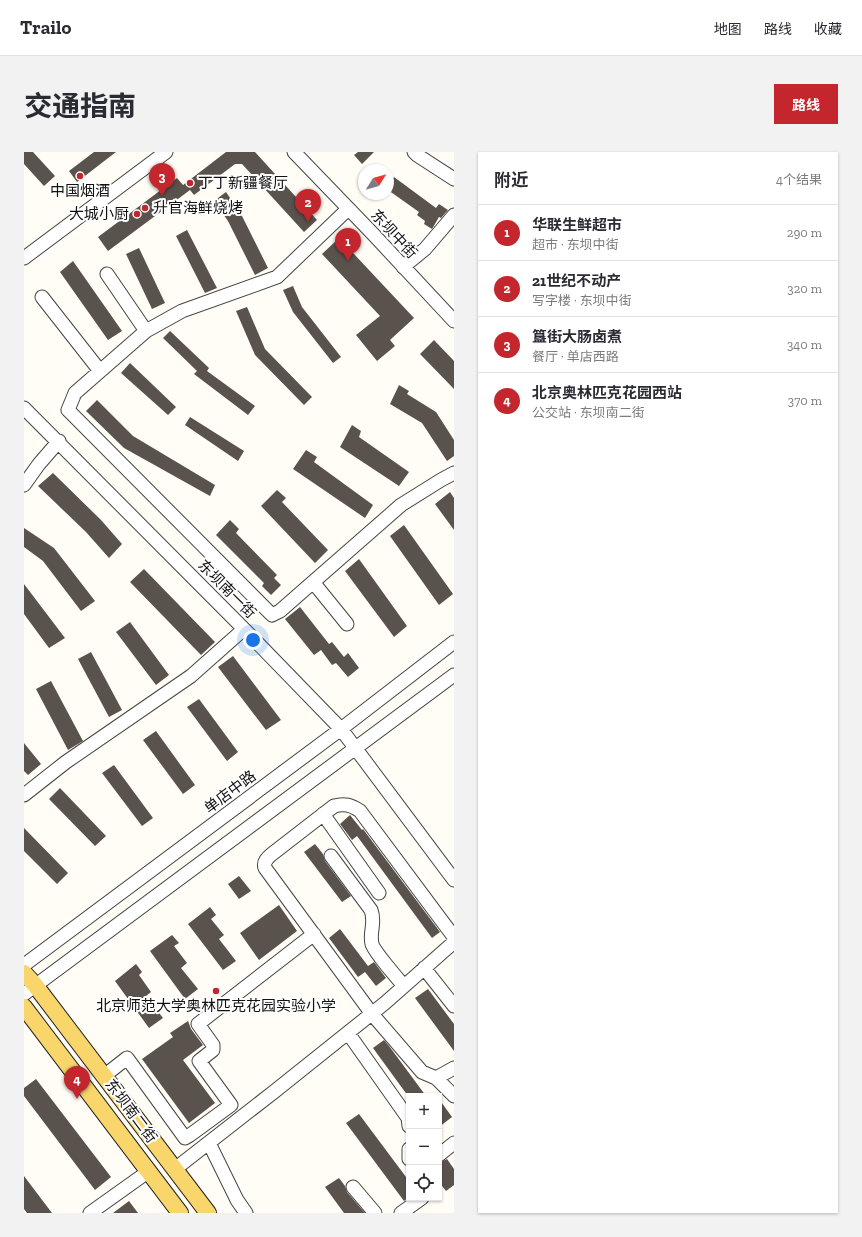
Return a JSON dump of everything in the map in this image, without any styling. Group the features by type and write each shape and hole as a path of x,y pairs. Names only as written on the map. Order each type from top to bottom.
{"main road":[{"name":"东坝南二街","path":"24,973 30,989 104,1076 208,1213"},
{"name":"东坝南二街","path":"24,1007 180,1213"}],"street":[{"path":"24,258 166,152"},
{"name":"东坝中街","path":"294,152 454,321"},
{"path":"414,152 454,179"},
{"path":"348,209 278,277 182,311 146,331 75,393 68,410 272,615 280,611 401,505 454,473"},
{"path":"403,267 425,249 454,215"},
{"path":"107,274 146,331"},
{"path":"42,297 100,371"},
{"name":"东坝南一街","path":"24,408 341,729 454,880"},
{"path":"24,486 39,464 59,442"},
{"path":"313,582 347,624"},
{"path":"24,795 66,762 191,676 244,630"},
{"name":"单店中路","path":"24,965 341,729 454,642"},
{"path":"30,989 454,675"},
{"path":"454,937 360,811 351,805 334,806 272,854 266,860 264,865 372,1014 422,1072 436,1078 454,1096"},
{"path":"323,814 379,893"},
{"path":"331,856 371,910 374,917 371,934 372,945 404,986"},
{"path":"185,1138 231,1104 199,1061 213,1050 213,1045 198,1024 314,934"},
{"path":"175,1169 372,1014 454,942"},
{"path":"424,968 454,1006"},
{"path":"348,1033 406,1115"},
{"path":"104,1076 127,1058 190,1144 192,1156"},
{"path":"436,1078 454,1068"},
{"path":"209,1143 237,1200 246,1213"},
{"path":"442,1153 454,1143"},
{"path":"90,1213 149,1171"},
{"path":"353,1187 375,1213"},
{"path":"401,1213 418,1201"}],"building":[{"path":"24,152 33,152 55,176 44,186 24,164"},
{"path":"94,152 116,152 77,182 69,171"},
{"path":"226,152 255,152 317,220 304,232 242,164 235,164 194,195 190,190 108,251 98,237 177,178 183,185"},
{"path":"358,152 374,152 362,164 354,155"},
{"path":"394,177 436,208 439,204 448,210 441,218 439,217 432,229 424,224 425,221 417,215 419,212 394,194"},
{"path":"226,192 241,214 268,268 255,275 228,221 214,201"},
{"path":"187,230 217,288 205,293 176,236"},
{"path":"339,238 414,318 390,340 395,346 377,361 356,335 380,316 322,254"},
{"path":"139,248 165,303 152,309 126,254"},
{"path":"73,261 122,331 108,340 60,272"},
{"path":"293,286 302,307 341,357 333,363 293,312 283,290"},
{"path":"247,307 265,349 312,397 304,405 255,355 236,311"},
{"path":"170,331 209,368 207,371 255,406 248,415 194,374 197,371 163,338"},
{"path":"434,340 454,361 454,389 420,354"},
{"path":"130,363 176,407 168,415 121,373"},
{"path":"399,385 409,391 407,394 436,412 454,440 454,456 447,461 422,423 390,404"},
{"path":"97,400 133,436 215,485 210,496 124,448 86,411"},
{"path":"190,417 244,451 238,461 185,425"},
{"path":"352,425 361,431 359,437 409,472 399,486 340,447"},
{"path":"306,450 317,457 314,462 373,505 365,518 293,469"},
{"path":"53,473 101,520 122,544 109,558 86,532 38,486"},
{"path":"277,490 286,498 282,502 328,550 315,563 261,506"},
{"path":"450,492 454,498 454,530 435,504"},
{"path":"230,520 239,529 236,533 277,575 274,578 281,585 271,595 262,586 264,583 216,535"},
{"path":"404,525 453,594 439,605 390,536"},
{"path":"24,528 54,548 95,601 81,611 43,561 24,547"},
{"path":"359,559 407,626 394,637 345,571"},
{"path":"144,569 215,642 201,655 130,582"},
{"path":"24,584 65,638 49,648 24,614"},
{"path":"300,607 329,644 332,642 344,657 348,653 359,668 348,677 336,663 332,665 321,650 314,655 285,619"},
{"path":"130,622 169,675 156,685 116,632"},
{"path":"91,652 122,710 109,717 78,659"},
{"path":"233,656 281,720 266,730 218,667"},
{"path":"51,681 83,741 68,750 36,689"},
{"path":"199,699 238,752 227,761 187,707"},
{"path":"156,731 195,785 183,794 143,740"},
{"path":"24,743 41,764 28,775 24,771"},
{"path":"114,765 153,818 142,826 102,773"},
{"path":"60,788 106,836 95,846 49,799"},
{"path":"350,815 362,830 363,829 440,932 432,938 357,836 352,840 340,824"},
{"path":"24,828 68,873 57,884 24,851"},
{"path":"315,844 323,854 325,861 351,896 342,902 304,852"},
{"path":"239,876 251,891 239,899 228,884"},
{"path":"279,905 297,931 259,960 240,933"},
{"path":"210,907 216,915 211,919 224,935 219,939 236,961 223,970 188,924"},
{"path":"340,929 368,966 374,962 386,978 376,986 365,972 358,977 329,938"},
{"path":"172,935 179,943 174,946 187,963 181,968 198,989 185,999 150,951"},
{"path":"136,964 142,972 139,975 151,992 146,996 163,1018 149,1028 115,981"},
{"path":"428,989 454,1024 454,1051 415,998"},
{"path":"188,1021 191,1029 203,1045 183,1060 215,1103 189,1123 142,1059 173,1037 170,1033"},
{"path":"384,1040 424,1093 406,1093 373,1048"},
{"path":"36,1079 111,1177 95,1190 24,1096 24,1088"},
{"path":"442,1103 452,1117 442,1125"},
{"path":"359,1114 406,1177 406,1199 404,1201 346,1123"},
{"path":"447,1159 454,1169 454,1185 446,1191 442,1186 442,1162"},
{"path":"24,1176 52,1213 27,1213 24,1209"},
{"path":"339,1178 345,1186 347,1192 365,1213 344,1213 325,1187"},
{"path":"129,1201 138,1213 113,1213"}],"place":[{"name":"中国烟酒","path":"80,176"},
{"name":"丁丁新疆餐厅","path":"190,183"},
{"name":"簋街大肠卤煮","path":"162,196"},
{"name":"升官海鲜烧烤","path":"145,208"},
{"name":"大城小厨","path":"137,214"},
{"name":"21世纪不动产","path":"308,222"},
{"name":"华联生鲜超市","path":"348,261"},
{"name":"北京师范大学奥林匹克花园实验小学","path":"216,991"},
{"name":"北京奥林匹克花园西站","path":"77,1099"}]}
